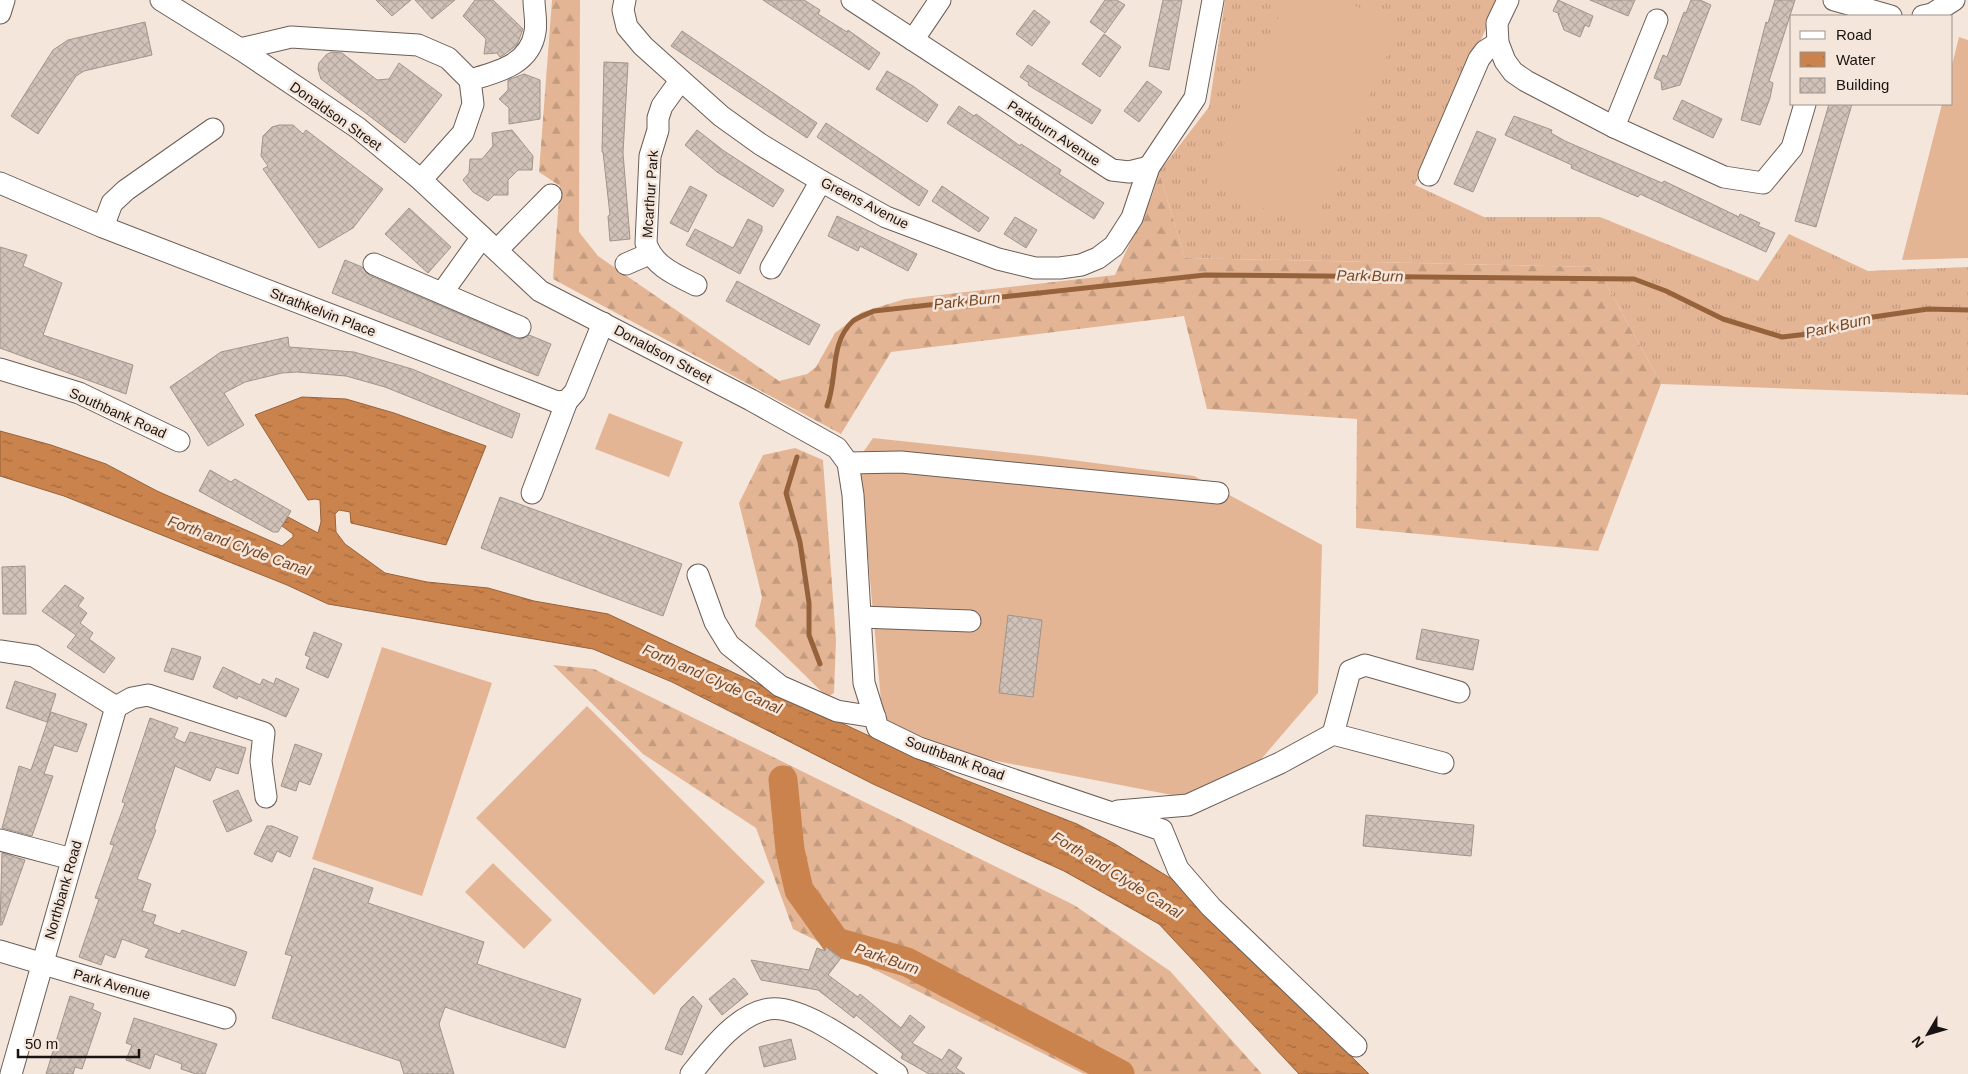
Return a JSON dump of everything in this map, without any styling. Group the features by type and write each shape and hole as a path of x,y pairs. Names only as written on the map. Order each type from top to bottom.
{"street":[{"path":"0,13 4,0"},
{"path":"470,80 510,68 529,51 535,31 534,0"},
{"name":"Greens Avenue","path":"625,0 623,10 627,27 643,46 721,116 760,144 886,217 998,259 1035,268 1060,268 1081,265 1098,258 1114,246 1132,218 1149,166"},
{"name":"Parkburn Avenue","path":"852,0 1112,170 1129,172 1149,166"},
{"path":"913,40 940,0"},
{"path":"1149,166 1195,98 1213,0"},
{"path":"1508,0 1498,24 1498,43 1504,60 1512,72 1614,127 1724,178 1763,183 1792,148 1805,105"},
{"path":"1830,15 1834,0 1887,15"},
{"path":"1928,15 1954,0"},
{"name":"Donaldson Street","path":"167,1 358,128 422,180 540,292 751,400 842,456"},
{"path":"1614,127 1657,20"},
{"path":"240,49 291,37 418,45 448,58 470,80 473,104 463,133 422,180"},
{"path":"1429,175 1479,58 1485,51 1498,43"},
{"name":"Mcarthur Park","path":"680,81 662,106 650,156 646,243 649,254 667,271 696,285"},
{"path":"103,227 112,203 126,190 213,129"},
{"path":"771,268 821,181"},
{"name":"Strathkelvin Place","path":"0,183 103,227 198,264 557,402 566,401"},
{"path":"442,293 490,243 551,195"},
{"name":"Mcarthur Park","path":"626,264 649,254"},
{"path":"374,264 520,327"},
{"path":"532,493 566,401 575,392 603,323"},
{"name":"Southbank Road","path":"0,369 79,393 179,440"},
{"path":"842,456 1218,493"},
{"name":"Southbank Road","path":"842,456 853,495 864,683 878,728 920,748 1162,830 1178,869 1211,907 1356,1046"},
{"path":"698,575 715,622 729,645 736,651 780,686 837,711 875,717"},
{"path":"861,617 970,621"},
{"path":"0,651 34,656 116,707 132,698 148,695 264,733 262,761 266,797"},
{"path":"1334,734 1350,671 1357,667 1365,665 1459,692"},
{"name":"Northbank Road","path":"11,1074 116,707"},
{"path":"1108,812 1188,805 1280,763 1334,734 1443,763"},
{"path":"0,840 72,859"},
{"name":"Park Avenue","path":"0,951 224,1018"},
{"path":"691,1074 714,1044 740,1022 768,1009 787,1009 812,1019 897,1074"}],"green space":[{"path":"552,0 580,0 579,232 598,256 779,381 807,374 816,367 835,333 862,312 905,299 1115,275 1152,196 1159,172 1185,258 1597,267 1661,384 1598,551 1356,528 1357,419 1207,409 1184,316 891,352 841,434 553,279 560,186 539,172"},
{"path":"1225,0 1499,0 1415,185 1484,217 1600,217 1758,281 1789,234 1868,271 1968,267 1968,395 1661,384 1597,267 1185,258 1159,172 1209,107"},
{"path":"1286,0 1342,0 1400,25 1312,229 1207,184"},
{"path":"1959,37 1968,40 1968,258 1902,260 1942,105 1953,105 1953,61"},
{"path":"609,413 683,442 669,477 595,449"},
{"path":"873,438 1041,456 1194,476 1322,545 1318,693 1244,779 1182,797 986,759 883,723 859,458"},
{"path":"795,448 823,460 836,640 834,693 827,697 755,626 762,597 739,503 763,455"},
{"path":"382,647 492,683 422,896 312,859"},
{"path":"553,665 594,669 1074,905 1170,971 1262,1074 1084,1074 793,929 756,828 643,754"},
{"path":"587,706 765,882 654,995 476,818"},
{"path":"493,863 552,920 524,949 465,892"}],"water":[{"name":"Forth and Clyde Canal","path":"302,397 346,399 394,413 486,446 446,545 351,523 350,512 339,510 335,514 336,532 345,544 385,573 427,582 488,588 534,601 608,614 955,776 1077,824 1115,844 1175,881 1369,1074 1299,1074 1159,924 1064,871 873,784 672,682 593,649 328,604 287,585 64,496 0,476 0,431 51,445 106,464 157,491 282,546 293,537 293,534 282,526 288,517 318,533 321,522 320,500 308,500 255,415"}],"building":[{"path":"376,0 411,0 392,16"},
{"path":"415,0 455,0 432,19"},
{"path":"475,0 493,0 523,29 517,45 500,57 497,53 484,54 486,39 463,16"},
{"path":"763,0 804,0 820,10 818,14 847,32 848,30 880,53 869,70"},
{"path":"1105,0 1117,0 1125,5 1105,33 1090,22"},
{"path":"1163,0 1182,0 1169,70 1149,66"},
{"path":"1558,0 1593,16 1589,27 1585,25 1580,37 1564,30 1558,14 1560,14 1553,11"},
{"path":"1590,0 1635,0 1628,16"},
{"path":"1691,0 1700,0 1711,5 1680,85 1662,90 1661,81 1654,78 1663,55 1667,57 1684,12 1686,13"},
{"path":"1775,0 1795,0 1769,81 1773,83 1770,98 1760,125 1741,120 1766,22 1768,23"},
{"path":"1034,10 1050,22 1032,46 1016,34"},
{"path":"145,22 152,55 84,71 76,76 38,134 11,116 53,50 68,40"},
{"path":"682,31 817,123 807,138 671,46"},
{"path":"1104,34 1121,47 1100,77 1082,64"},
{"path":"331,52 342,53 377,80 389,79 399,63 442,95 405,143 321,79 318,69 319,63"},
{"path":"604,62 628,63 623,153 630,239 610,241 608,216 610,215 602,152"},
{"path":"1028,65 1101,110 1092,124 1028,85 1029,83 1020,77"},
{"path":"887,71 913,86 938,105 927,122 876,89"},
{"path":"524,74 540,80 540,119 509,124 509,108 499,99 508,90 508,80"},
{"path":"1147,81 1162,92 1139,122 1124,111"},
{"path":"1682,100 1722,119 1713,138 1673,119"},
{"path":"1829,105 1852,105 1816,227 1795,221"},
{"path":"959,106 974,116 976,114 1020,146 1021,144 1061,170 1059,174 1104,203 1094,219 947,123"},
{"path":"1514,116 1552,130 1551,133 1565,141 1662,183 1664,181 1739,217 1740,214 1760,223 1758,226 1775,233 1766,252 1640,194 1638,197 1571,168 1572,165 1505,135"},
{"path":"826,123 928,191 919,206 817,137"},
{"path":"293,125 303,134 306,130 383,189 353,228 319,248 263,169 268,166 261,156 263,136 272,127"},
{"path":"512,130 533,156 532,170 518,170 508,180 508,195 494,195 488,201 473,192 463,180 469,173 470,159 482,159 493,146 492,133"},
{"path":"697,130 724,151 784,190 773,207 717,172 685,145"},
{"path":"1477,131 1496,139 1473,192 1454,184"},
{"path":"690,186 707,195 688,232 670,223"},
{"path":"942,186 989,218 979,232 932,201"},
{"path":"409,208 451,247 428,273 385,234"},
{"path":"837,216 917,254 908,271 860,246 858,251 828,236"},
{"path":"1015,217 1037,230 1026,248 1004,234"},
{"path":"748,219 762,226 762,231 740,274 686,245 695,229 733,248"},
{"path":"0,247 27,255 23,266 62,283 43,335 133,365 126,394 0,348"},
{"path":"345,260 362,267 369,275 515,338 522,339 529,335 551,344 538,376 332,293"},
{"path":"737,281 820,325 809,345 726,301"},
{"path":"288,337 289,347 354,352 412,369 520,414 512,438 385,387 346,376 297,372 282,373 245,382 224,393 244,425 208,446 170,387 221,352"},
{"path":"210,470 231,482 235,479 291,511 278,532 273,532 199,491"},
{"path":"500,497 682,564 663,616 481,548"},
{"path":"25,566 26,614 3,614 2,567"},
{"path":"65,585 84,598 78,606 87,613 80,623 93,633 89,639 115,658 104,673 67,647 76,635 42,611"},
{"path":"1008,615 1042,620 1033,697 999,693"},
{"path":"1422,629 1479,640 1473,670 1416,659"},
{"path":"314,632 342,644 328,678 306,668 310,657 305,655"},
{"path":"172,648 201,657 193,680 164,671"},
{"path":"223,667 260,685 263,679 274,684 276,678 299,689 286,717 238,696 237,699 213,687"},
{"path":"15,681 56,694 47,722 6,708"},
{"path":"51,712 87,724 77,752 54,745 44,774 53,776 32,836 2,828 19,766 31,770"},
{"path":"150,718 178,728 174,738 185,743 190,732 246,748 238,774 216,767 210,781 175,766 154,829 156,830 137,879 151,884 142,911 156,915 153,924 180,934 182,930 247,952 235,986 145,957 149,949 122,939 115,958 105,954 101,965 79,957 99,899 95,898 114,845 110,844 125,803 122,802"},
{"path":"295,744 322,754 310,785 299,781 296,791 281,786"},
{"path":"238,790 252,821 227,832 213,801"},
{"path":"1366,815 1474,825 1471,856 1363,846"},
{"path":"267,826 272,826 298,837 290,857 277,851 272,862 254,854"},
{"path":"2,853 25,860 2,925 0,925"},
{"path":"314,868 373,888 368,903 484,942 477,964 581,999 565,1048 445,1007 439,1024 454,1074 404,1074 400,1061 272,1018 292,956 285,954"},
{"path":"826,947 841,958 828,975 858,997 860,994 901,1028 910,1015 925,1027 912,1043 942,1060 949,1049 962,1058 956,1068 965,1074 929,1074 901,1058 903,1054 856,1015 854,1018 818,990 761,980 751,960 809,970 817,948 825,951"},
{"path":"734,978 748,994 722,1015 709,999"},
{"path":"70,996 94,1004 92,1009 101,1013 82,1069 75,1067 73,1074 46,1074"},
{"path":"693,996 702,1006 682,1055 665,1049 681,1008"},
{"path":"134,1018 217,1044 205,1074 196,1074 181,1069 182,1064 155,1054 150,1069 126,1060 132,1045 126,1043"},
{"path":"791,1039 796,1059 764,1067 759,1047"}],"waterway":[{"name":"Park Burn","path":"827,406 840,340 845,330 853,321 874,311 1205,275 1634,279 1666,291 1723,319 1782,337 1825,332 1873,317 1928,309 1968,310"},
{"name":"Park Burn","path":"797,457 786,493 800,542 809,603 809,635 820,664"},
{"name":"Park Burn","path":"783,780 790,850 799,890 836,942 907,962 1120,1074"}]}
